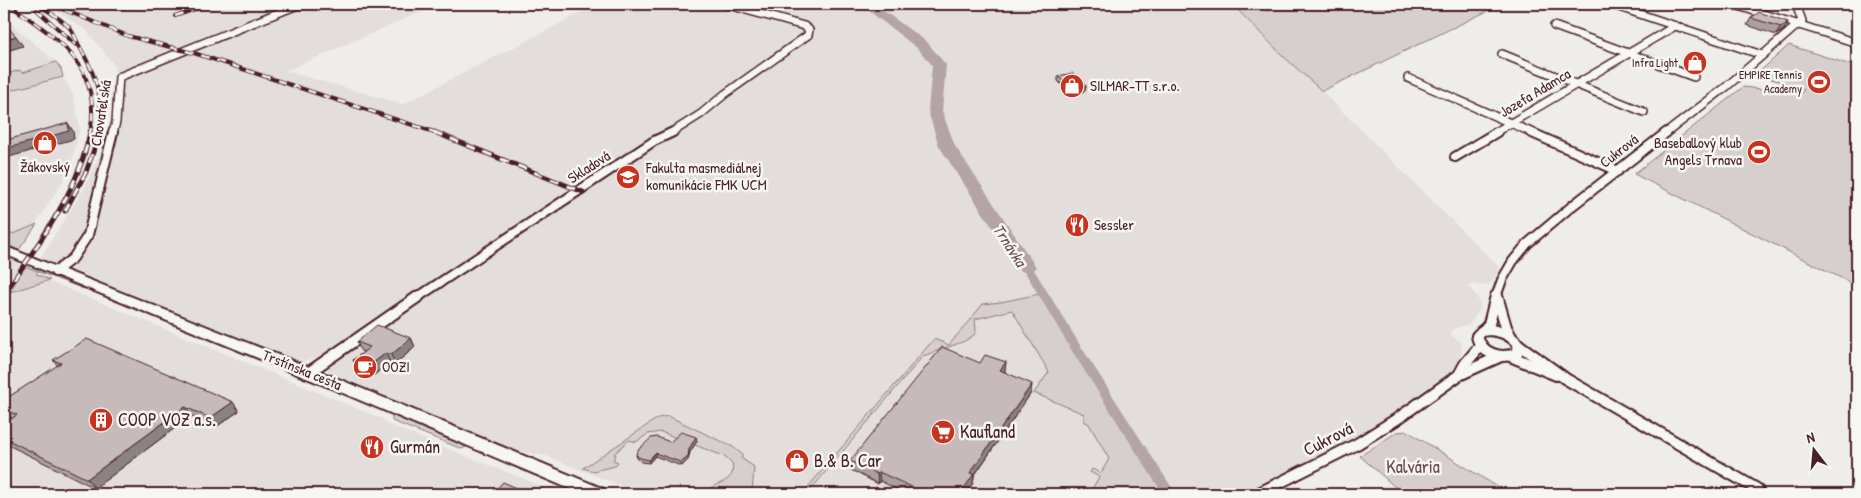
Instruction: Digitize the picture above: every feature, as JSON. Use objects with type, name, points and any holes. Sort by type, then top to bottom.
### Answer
[{"type":"main road","name":"Trstínska cesta","points":[[4,250],[308,373],[598,494]]},
{"type":"street","name":"Chovateľská","points":[[55,272],[73,258],[88,235],[116,122],[119,77],[300,4]]},
{"type":"street","name":"Skladová","points":[[308,373],[479,256],[654,141],[665,137],[715,103],[808,34],[808,30],[804,26],[725,4]]},
{"type":"street","points":[[1610,4],[1762,55]]},
{"type":"street","points":[[1732,4],[1857,42]]},
{"type":"street","points":[[1796,4],[1802,21],[1798,24]]},
{"type":"street","name":"Cukrová","points":[[1460,375],[1465,364],[1481,346],[1478,336],[1489,324],[1497,294],[1509,267],[1527,244],[1726,87],[1798,24]]},
{"type":"street","points":[[1545,31],[1557,25],[1694,77]]},
{"type":"street","name":"Jozefa Adamca","points":[[1455,157],[1675,26]]},
{"type":"street","points":[[1493,58],[1504,53],[1644,112]]},
{"type":"street","points":[[1408,78],[1618,171]]},
{"type":"street","points":[[1497,294],[1506,328],[1519,345],[1566,379],[1757,489]]},
{"type":"street","points":[[1484,330],[1495,330],[1511,337]]},
{"type":"street","points":[[1506,356],[1517,354],[1519,345]]},
{"type":"street","points":[[1481,346],[1486,350],[1566,379]]},
{"type":"street","name":"Cukrová","points":[[1257,494],[1363,441],[1460,375],[1506,356]]},
{"type":"shaded area","points":[[439,4],[286,71],[403,104],[598,4],[1232,4],[1501,269],[1493,282],[1481,286],[1474,284],[1469,287],[1478,298],[1481,308],[1470,324],[1454,329],[1451,335],[1461,342],[1462,353],[1458,365],[1442,381],[1360,436],[1244,494],[1176,494],[1045,292],[1039,293],[1166,494],[641,494],[546,456],[505,449],[329,376],[327,372],[333,361],[322,356],[304,361],[288,359],[74,274],[72,270],[75,262],[52,263],[40,258],[85,187],[111,128],[115,66],[87,31],[47,5]]},
{"type":"shaded area","points":[[4,21],[8,21],[56,62],[61,69],[63,77],[73,94],[80,129],[71,164],[61,184],[19,250],[4,244]]},
{"type":"shaded area","points":[[4,257],[26,266],[34,275],[383,419],[387,424],[561,494],[4,494]]},
{"type":"green space","points":[[1232,4],[1260,4],[1268,11],[1285,4],[1502,4],[1322,91],[1284,57]]},
{"type":"green space","name":"Baseballový klub Angels Trnava","points":[[1789,45],[1857,67],[1857,286],[1634,174],[1743,87],[1801,94],[1804,90],[1757,74]]},
{"type":"green space","points":[[56,62],[61,69],[63,77],[4,92],[4,75],[20,70],[22,73]]},
{"type":"green space","points":[[37,224],[19,250],[4,244],[4,235],[16,233]]},
{"type":"green space","points":[[24,266],[84,289],[39,272],[36,274],[50,280],[10,292]]},
{"type":"green space","points":[[1039,294],[1165,494],[1089,494],[1099,477],[1090,472],[1092,469],[1101,473],[1109,459],[1089,424],[1084,421],[1084,414],[1034,393],[1049,372],[1012,310],[975,319],[976,331],[974,335],[965,341],[923,356],[807,494],[802,494],[934,339],[949,345],[983,304]]},
{"type":"green space","points":[[392,416],[466,447],[462,449],[392,421]]},
{"type":"green space","points":[[668,416],[733,447],[743,455],[741,458],[754,467],[752,494],[703,494],[728,479],[733,470],[732,463],[726,457],[661,432],[648,434],[636,442],[629,440],[614,454],[616,455],[613,460],[618,462],[615,466],[593,471],[583,468],[658,418]]},
{"type":"green space","name":"Kalvária","points":[[1407,431],[1509,494],[1403,494],[1360,456],[1397,432]]},
{"type":"building","points":[[1759,12],[1788,22],[1781,27],[1751,18]]},
{"type":"building","points":[[4,23],[16,36],[4,40]]},
{"type":"building","points":[[1073,73],[1086,86],[1071,89],[1058,76]]},
{"type":"building","points":[[68,123],[69,131],[4,149],[10,139]]},
{"type":"building","points":[[377,325],[411,338],[391,355],[386,353],[369,366],[353,360],[370,347],[357,342]]},
{"type":"building","name":"COOP VOZ a.s.","points":[[87,339],[233,402],[210,418],[185,407],[87,479],[4,438],[4,424],[17,415],[4,409],[4,400],[61,363],[53,360]]},
{"type":"building","name":"Kaufland","points":[[942,347],[980,363],[985,355],[1006,362],[1000,370],[1032,384],[970,473],[974,474],[960,494],[917,494],[915,493],[916,489],[850,461]]},
{"type":"building","points":[[681,432],[696,437],[689,449],[688,457],[683,461],[680,462],[655,453],[649,460],[636,455],[637,451],[651,438],[657,437],[670,442]]},
{"type":"building","points":[[503,482],[517,488],[511,494],[492,494]]},
{"type":"waterway","name":"Trnávka","points":[[866,4],[922,45],[939,65],[935,111],[947,146],[1027,267]]},
{"type":"waterway","name":"Trnávka","points":[[1027,267],[1076,348],[1170,494]]},
{"type":"railway","points":[[8,4],[59,42],[83,71],[90,89],[92,109],[90,133]]},
{"type":"railway","points":[[37,4],[69,27],[92,71],[100,100],[100,133]]},
{"type":"railway","points":[[50,4],[128,36],[197,54],[434,132]]},
{"type":"railway","points":[[65,4],[109,8],[179,4]]},
{"type":"railway","points":[[175,16],[210,4]]},
{"type":"railway","points":[[37,10],[76,45]]},
{"type":"railway","points":[[4,294],[43,237],[66,197],[76,176],[90,132]]},
{"type":"railway","points":[[65,211],[86,172],[100,132]]},
{"type":"railway","points":[[434,132],[583,192]]},
{"type":"place","name":"Infra Light","points":[[1695,63]]},
{"type":"place","name":"EMPIRE Tennis Academy","points":[[1819,82]]},
{"type":"place","name":"SILMAR-TT s.r.o.","points":[[1072,86]]},
{"type":"place","name":"Žákovský","points":[[45,143]]},
{"type":"place","name":"Baseballový klub Angels Trnava","points":[[1759,152]]},
{"type":"place","name":"Fakulta masmediálnej komunikácie FMK UCM","points":[[628,177]]},
{"type":"place","name":"Sessler","points":[[1077,225]]},
{"type":"place","name":"OOZI","points":[[365,367]]},
{"type":"place","name":"COOP VOZ a.s.","points":[[101,420]]},
{"type":"place","name":"Kaufland","points":[[943,432]]},
{"type":"place","name":"Gurmán","points":[[372,447]]},
{"type":"place","name":"B.& B. Car","points":[[797,461]]}]
